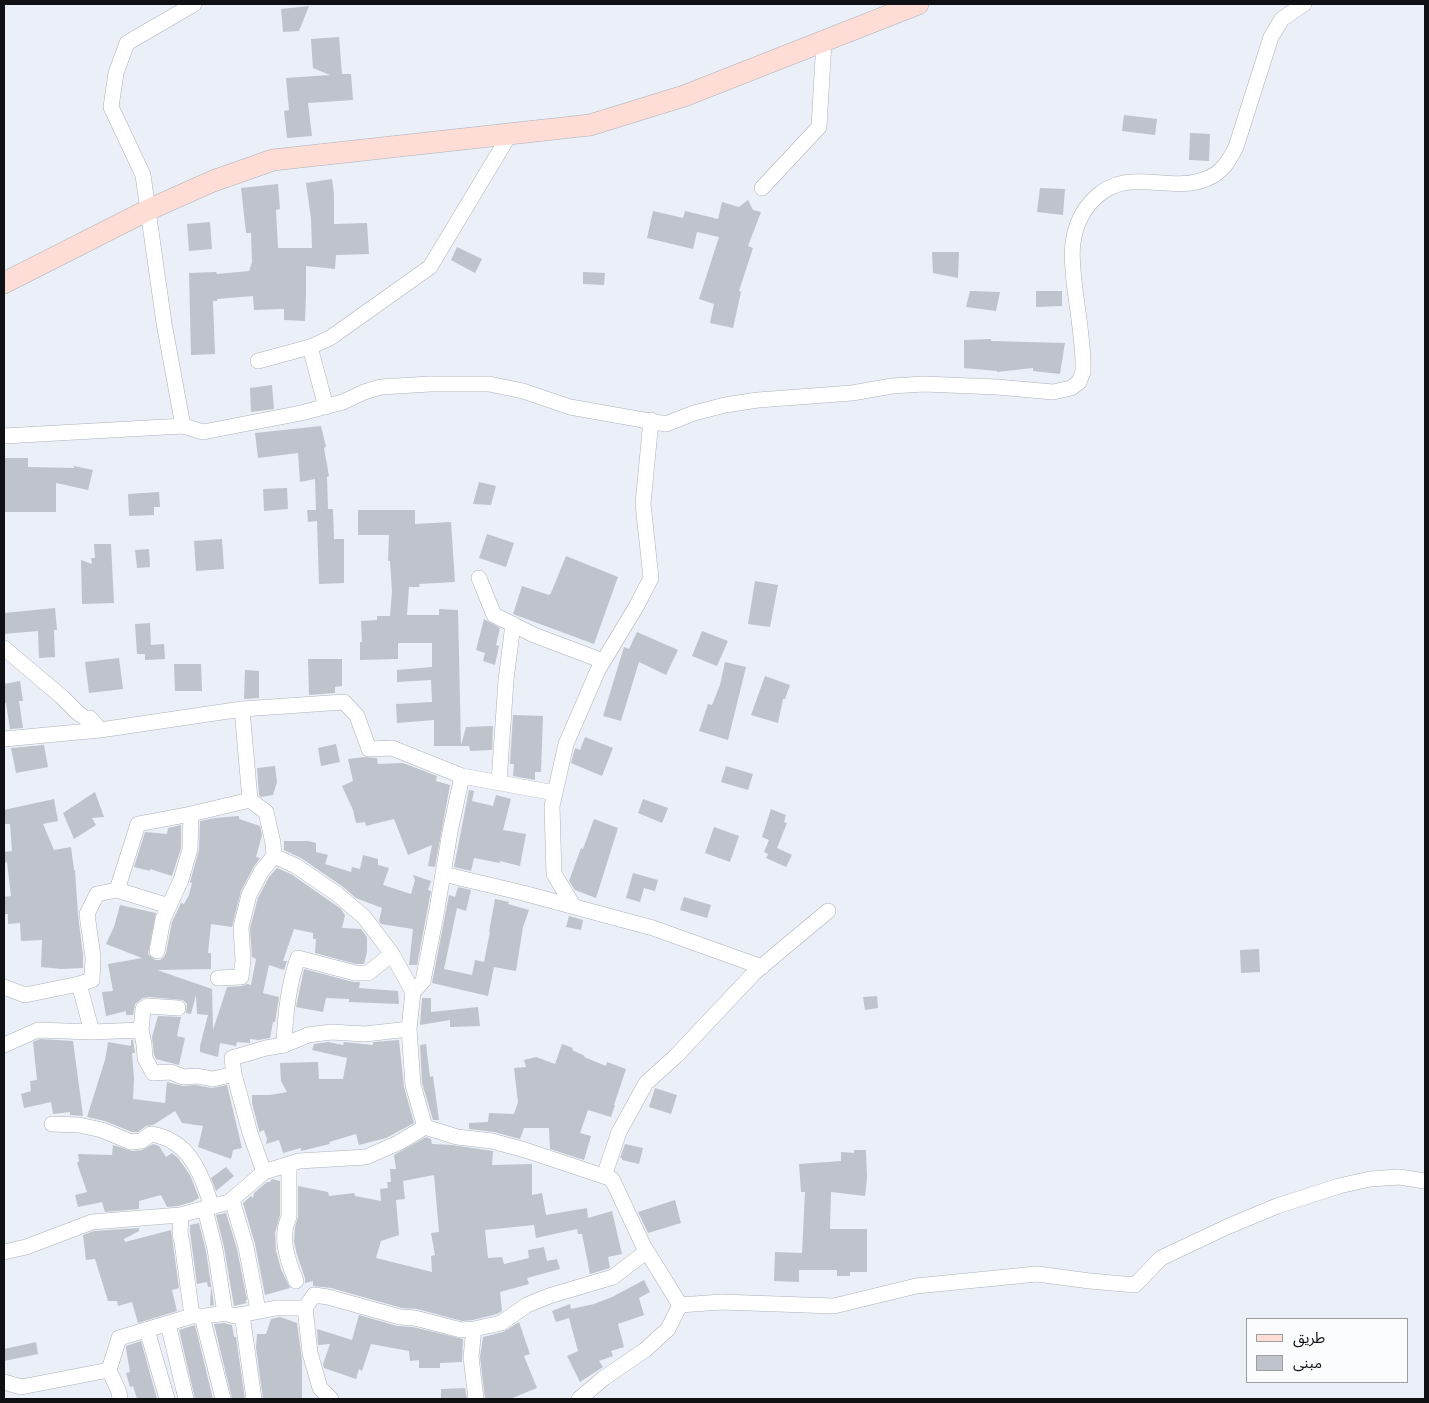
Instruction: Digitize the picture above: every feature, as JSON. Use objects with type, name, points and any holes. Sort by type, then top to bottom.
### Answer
[{"type":"street","points":[[183,426],[164,324],[143,175],[111,107],[116,73],[127,43],[194,4]]},
{"type":"street","points":[[4,284],[148,210],[213,181],[273,160],[590,125],[684,96],[918,4]]},
{"type":"street","points":[[4,436],[183,426],[203,432],[326,407],[381,387],[430,384],[489,384],[523,391],[570,407],[666,424],[725,405],[758,400],[852,394],[892,386],[924,384],[997,387],[1053,392],[1071,388],[1079,382],[1083,372],[1084,361],[1072,267],[1072,244],[1086,207],[1101,192],[1119,184],[1138,181],[1187,183],[1206,180],[1219,172],[1229,161],[1236,147],[1271,37],[1282,19],[1304,4]]},
{"type":"street","points":[[762,188],[819,127],[824,41]]},
{"type":"street","points":[[258,361],[310,347],[330,338],[430,267],[510,134]]},
{"type":"street","points":[[310,347],[326,407]]},
{"type":"street","points":[[574,907],[554,874],[552,806],[566,744],[598,670],[651,578],[643,504],[651,420]]},
{"type":"street","points":[[479,578],[494,615],[534,635],[604,660]]},
{"type":"street","points":[[499,782],[506,680],[513,624]]},
{"type":"street","points":[[4,648],[85,718],[90,718],[100,730]]},
{"type":"street","points":[[4,739],[100,730],[242,709],[344,702],[357,716],[368,749],[392,748],[462,776],[555,793]]},
{"type":"street","points":[[218,978],[241,977],[244,961],[240,927],[249,895],[261,872],[274,856],[266,812],[250,800],[242,709]]},
{"type":"street","points":[[413,992],[423,981],[462,776]]},
{"type":"street","points":[[117,890],[138,824],[250,800]]},
{"type":"street","points":[[157,950],[163,919],[181,880],[190,849],[191,814]]},
{"type":"street","points":[[274,856],[296,866],[337,894],[364,917],[392,954],[413,992],[409,1029],[413,1085],[425,1127]]},
{"type":"street","points":[[443,874],[652,928],[762,966]]},
{"type":"street","points":[[4,987],[25,995],[92,980],[93,956],[87,914],[97,894],[117,890],[169,906]]},
{"type":"street","points":[[604,1176],[619,1132],[646,1083],[676,1056],[762,966],[828,911]]},
{"type":"street","points":[[284,1045],[286,1007],[292,974],[298,958],[355,973],[368,973],[392,954]]},
{"type":"street","points":[[78,984],[92,1032]]},
{"type":"street","points":[[178,1008],[148,1006],[143,1009],[141,1030],[144,1058],[153,1072],[171,1072],[183,1077],[197,1076],[213,1079],[234,1074]]},
{"type":"street","points":[[264,1172],[250,1133],[234,1074],[232,1058],[284,1045],[308,1035],[331,1032],[365,1034],[409,1029]]},
{"type":"street","points":[[4,1045],[38,1030],[92,1032],[141,1030]]},
{"type":"street","points":[[52,1124],[79,1125],[102,1130],[131,1142],[141,1141],[151,1134],[172,1140],[184,1148],[203,1179],[225,1313]]},
{"type":"street","points":[[4,1252],[26,1247],[92,1222],[180,1215],[229,1202],[264,1172],[300,1161],[366,1157],[398,1143],[425,1127],[457,1137],[492,1141],[612,1179],[646,1251],[680,1305]]},
{"type":"street","points":[[288,1164],[289,1217],[286,1223],[284,1238],[289,1263],[296,1281]]},
{"type":"street","points":[[680,1305],[721,1302],[834,1306],[916,1286],[1037,1274],[1090,1282],[1135,1285],[1161,1258],[1229,1226],[1278,1206],[1339,1186],[1370,1179],[1399,1178],[1425,1181]]},
{"type":"street","points":[[232,1200],[246,1247],[258,1310]]},
{"type":"street","points":[[180,1215],[182,1223],[179,1235],[197,1316],[223,1399]]},
{"type":"street","points":[[331,1399],[320,1388],[310,1353],[305,1308],[314,1295],[328,1297],[400,1318],[415,1318],[461,1330],[474,1330],[500,1322],[527,1305],[549,1296],[613,1277],[646,1251]]},
{"type":"street","points":[[579,1399],[604,1378],[645,1350],[668,1329],[680,1305]]},
{"type":"street","points":[[120,1399],[119,1392],[109,1370],[119,1338],[197,1316],[225,1313],[235,1316],[258,1310],[305,1308]]},
{"type":"street","points":[[242,1314],[254,1399]]},
{"type":"street","points":[[147,1330],[168,1399],[186,1397],[168,1324]]},
{"type":"street","points":[[474,1330],[471,1357],[476,1399]]},
{"type":"street","points":[[4,1382],[21,1387],[109,1370]]},
{"type":"building","points":[[309,6],[299,31],[283,32],[281,9]]},
{"type":"building","points":[[339,37],[342,74],[351,74],[353,100],[308,103],[312,136],[287,138],[284,111],[289,110],[286,78],[330,75],[313,68],[311,39]]},
{"type":"building","points":[[1124,115],[1157,119],[1155,135],[1122,131]]},
{"type":"building","points":[[1190,133],[1210,134],[1209,161],[1189,160]]},
{"type":"building","points":[[332,179],[334,224],[367,223],[369,254],[336,255],[335,269],[306,266],[305,321],[284,320],[284,309],[254,310],[253,296],[213,301],[215,354],[191,355],[189,273],[216,272],[217,274],[249,271],[252,262],[251,233],[246,233],[241,188],[278,184],[280,209],[276,210],[278,248],[312,248],[311,218],[306,183]]},
{"type":"building","points":[[1040,188],[1065,189],[1063,215],[1037,212]]},
{"type":"building","points":[[748,200],[753,210],[761,212],[748,246],[753,248],[739,291],[741,292],[733,328],[710,323],[714,304],[699,299],[719,237],[697,232],[693,249],[647,238],[653,211],[683,218],[685,211],[718,219],[722,202],[739,207]]},
{"type":"building","points":[[210,222],[212,249],[189,251],[187,224]]},
{"type":"building","points":[[457,247],[482,259],[475,273],[451,260]]},
{"type":"building","points":[[932,252],[959,252],[958,278],[933,273]]},
{"type":"building","points":[[583,272],[605,273],[604,285],[583,284]]},
{"type":"building","points":[[970,291],[1000,292],[996,311],[966,307]]},
{"type":"building","points":[[1036,291],[1062,291],[1062,306],[1036,307]]},
{"type":"building","points":[[991,339],[991,341],[1065,343],[1060,374],[1033,371],[1033,368],[997,372],[964,368],[964,340]]},
{"type":"building","points":[[272,385],[274,409],[251,412],[250,388]]},
{"type":"building","points":[[321,426],[326,447],[324,448],[329,476],[327,477],[328,509],[333,509],[334,539],[344,539],[344,583],[319,584],[317,521],[308,522],[307,510],[316,510],[315,479],[300,482],[298,453],[258,458],[255,433]]},
{"type":"building","points":[[4,458],[28,458],[28,467],[74,468],[74,466],[93,470],[88,490],[56,483],[56,512],[5,512]]},
{"type":"building","points":[[479,482],[496,486],[491,505],[473,504]]},
{"type":"building","points":[[287,488],[288,509],[264,511],[263,489]]},
{"type":"building","points":[[159,492],[160,507],[154,507],[154,515],[129,516],[128,494]]},
{"type":"building","points":[[358,510],[415,510],[415,524],[451,522],[455,582],[419,584],[420,587],[409,587],[407,615],[439,615],[439,609],[458,610],[461,745],[466,727],[493,726],[492,750],[470,751],[469,746],[434,746],[434,720],[397,723],[396,704],[432,702],[431,680],[397,682],[397,670],[432,667],[432,643],[398,643],[398,659],[360,660],[360,642],[362,642],[361,621],[377,620],[377,616],[390,616],[392,592],[390,561],[388,561],[389,535],[358,535]]},
{"type":"building","points":[[487,534],[514,543],[506,567],[479,558]]},
{"type":"building","points":[[222,539],[224,569],[196,571],[194,541]]},
{"type":"building","points":[[94,544],[111,544],[114,603],[82,604],[81,560],[92,564],[91,558],[95,558]]},
{"type":"building","points":[[149,549],[150,567],[137,568],[135,550]]},
{"type":"building","points":[[566,556],[618,577],[594,644],[513,614],[522,586],[549,595],[551,593]]},
{"type":"building","points":[[755,581],[778,585],[770,627],[748,624]]},
{"type":"building","points":[[55,608],[57,630],[54,630],[55,657],[39,658],[38,631],[4,634],[4,613]]},
{"type":"building","points":[[484,619],[500,628],[496,645],[499,646],[495,665],[483,661],[485,653],[476,650]]},
{"type":"building","points":[[150,623],[151,645],[164,644],[165,659],[145,660],[145,654],[137,654],[135,624]]},
{"type":"building","points":[[702,631],[728,641],[717,666],[692,656]]},
{"type":"building","points":[[637,632],[678,650],[666,675],[639,662],[621,721],[603,716],[624,647],[629,649]]},
{"type":"building","points":[[119,658],[123,689],[89,693],[85,662]]},
{"type":"building","points":[[308,659],[342,659],[342,686],[335,687],[335,693],[309,695]]},
{"type":"building","points":[[725,662],[746,667],[728,740],[699,731],[708,704],[712,705],[720,685]]},
{"type":"building","points":[[174,664],[201,664],[202,691],[175,691]]},
{"type":"building","points":[[245,670],[259,671],[259,698],[244,699]]},
{"type":"building","points":[[765,676],[790,685],[785,699],[783,699],[778,723],[751,715]]},
{"type":"building","points":[[20,681],[23,701],[19,701],[23,728],[10,729],[6,703],[4,704],[4,684]]},
{"type":"building","points":[[513,715],[543,716],[541,772],[535,772],[535,780],[513,776],[514,764],[510,764]]},
{"type":"building","points":[[585,737],[613,748],[602,776],[571,763],[575,748],[580,750]]},
{"type":"building","points":[[336,744],[340,762],[321,766],[318,748]]},
{"type":"building","points":[[44,745],[48,767],[16,773],[11,748]]},
{"type":"building","points":[[377,758],[378,764],[403,763],[437,776],[436,781],[450,785],[435,867],[428,866],[432,845],[408,855],[394,819],[366,826],[365,822],[356,823],[353,810],[342,786],[353,781],[348,759]]},
{"type":"building","points":[[275,766],[277,782],[273,795],[261,797],[259,795],[257,768]]},
{"type":"building","points":[[726,766],[753,774],[748,790],[721,782]]},
{"type":"building","points":[[469,790],[474,791],[472,801],[493,806],[496,795],[511,799],[503,830],[526,834],[520,866],[474,858],[471,871],[454,867]]},
{"type":"building","points":[[95,792],[104,817],[92,818],[96,825],[74,839],[63,813]]},
{"type":"building","points":[[54,799],[58,821],[43,824],[54,850],[71,847],[75,870],[83,968],[61,969],[41,967],[42,940],[21,941],[20,923],[8,924],[8,914],[4,914],[4,897],[11,896],[7,862],[4,863],[4,852],[12,851],[10,824],[4,824],[4,810]]},
{"type":"building","points":[[643,799],[668,808],[662,823],[638,813]]},
{"type":"building","points":[[771,809],[786,815],[784,822],[787,823],[777,848],[792,855],[786,867],[766,858],[768,854],[764,852],[769,840],[762,837]]},
{"type":"building","points":[[239,816],[239,819],[260,826],[262,835],[256,857],[260,858],[241,891],[232,927],[211,924],[208,953],[211,953],[211,969],[157,970],[212,989],[213,1030],[227,987],[251,985],[256,959],[252,957],[250,928],[258,898],[269,877],[277,868],[291,874],[341,909],[345,915],[342,928],[361,929],[367,937],[367,952],[364,964],[356,964],[315,953],[316,939],[313,939],[313,933],[294,929],[283,961],[287,961],[284,970],[269,965],[263,993],[279,997],[270,1038],[250,1039],[250,1043],[237,1042],[236,1046],[220,1043],[218,1057],[200,1052],[208,1015],[197,1014],[196,995],[191,1014],[186,1013],[187,1004],[183,1000],[149,997],[143,998],[135,1004],[133,1015],[126,1015],[126,1011],[106,1016],[102,992],[113,991],[108,964],[142,958],[106,944],[114,927],[120,905],[156,913],[148,954],[155,960],[160,960],[164,957],[172,922],[181,903],[184,904],[189,895],[192,883],[190,882],[199,850],[200,821]]},
{"type":"building","points":[[594,819],[618,828],[596,898],[575,890],[569,881]]},
{"type":"building","points":[[181,825],[181,848],[172,876],[150,869],[150,871],[134,867],[145,832],[167,834],[168,828]]},
{"type":"building","points":[[714,827],[739,836],[730,862],[705,853]]},
{"type":"building","points":[[284,841],[316,843],[316,852],[328,855],[325,864],[351,872],[352,867],[360,869],[363,855],[378,859],[378,865],[389,868],[383,885],[411,894],[415,880],[413,875],[431,881],[428,890],[431,891],[417,965],[409,965],[413,929],[381,924],[379,921],[382,908],[356,898],[301,858],[284,850]]},
{"type":"building","points":[[633,873],[658,880],[655,891],[644,888],[640,902],[626,898]]},
{"type":"building","points":[[458,887],[471,890],[466,911],[457,908],[444,969],[472,975],[475,960],[484,962],[495,899],[529,910],[523,927],[516,971],[494,967],[488,996],[432,983],[449,895],[455,897]]},
{"type":"building","points":[[684,897],[711,905],[707,918],[680,910]]},
{"type":"building","points":[[569,916],[583,920],[581,930],[566,927]]},
{"type":"building","points":[[1259,949],[1260,972],[1241,973],[1240,950]]},
{"type":"building","points":[[304,969],[353,982],[360,982],[359,988],[398,991],[399,1004],[349,1002],[349,999],[326,998],[323,1012],[296,1007]]},
{"type":"building","points":[[877,996],[878,1008],[865,1010],[863,997]]},
{"type":"building","points":[[422,998],[431,998],[431,1012],[478,1007],[480,1026],[450,1027],[450,1020],[420,1025]]},
{"type":"building","points":[[158,1016],[181,1017],[177,1036],[185,1038],[179,1065],[156,1059],[154,1055],[152,1037]]},
{"type":"building","points":[[40,1039],[73,1041],[83,1116],[70,1115],[70,1112],[53,1114],[51,1102],[24,1108],[21,1094],[31,1091],[30,1081],[37,1080],[33,1042]]},
{"type":"building","points":[[131,1040],[133,1040],[135,1053],[132,1053],[133,1099],[165,1103],[167,1082],[183,1086],[196,1085],[212,1088],[227,1085],[242,1148],[233,1150],[231,1159],[198,1147],[203,1126],[182,1123],[175,1111],[138,1132],[132,1132],[105,1121],[87,1117],[105,1060],[108,1042],[131,1046]]},
{"type":"building","points":[[399,1040],[404,1087],[414,1123],[386,1138],[359,1145],[356,1134],[329,1142],[330,1144],[301,1151],[301,1148],[283,1153],[279,1140],[266,1144],[267,1139],[264,1130],[259,1132],[252,1095],[270,1095],[287,1092],[281,1081],[280,1063],[318,1062],[319,1079],[343,1079],[347,1058],[312,1050],[314,1044],[328,1042],[343,1045],[344,1042],[373,1045],[373,1042]]},
{"type":"building","points":[[426,1044],[430,1077],[433,1076],[439,1120],[433,1120],[422,1083],[420,1045]]},
{"type":"building","points":[[562,1044],[573,1048],[572,1050],[584,1057],[606,1066],[607,1062],[626,1069],[611,1117],[588,1110],[580,1133],[591,1136],[584,1160],[550,1149],[549,1128],[524,1128],[520,1139],[494,1132],[469,1129],[469,1123],[488,1122],[489,1113],[514,1114],[518,1102],[514,1068],[526,1067],[524,1060],[536,1057],[555,1064]]},
{"type":"building","points":[[655,1088],[677,1095],[671,1114],[649,1107]]},
{"type":"building","points":[[426,1137],[431,1139],[432,1144],[493,1151],[492,1165],[532,1164],[532,1195],[542,1193],[546,1215],[587,1208],[588,1218],[612,1211],[622,1254],[608,1257],[610,1268],[590,1274],[582,1234],[578,1234],[577,1229],[536,1238],[534,1225],[485,1230],[488,1258],[502,1257],[504,1264],[529,1258],[528,1250],[544,1247],[547,1261],[557,1259],[560,1269],[527,1278],[529,1284],[500,1292],[502,1311],[473,1320],[462,1321],[417,1309],[402,1308],[331,1288],[313,1286],[313,1281],[305,1283],[294,1241],[298,1217],[298,1186],[328,1192],[329,1196],[354,1193],[355,1196],[381,1201],[380,1189],[388,1188],[387,1182],[391,1182],[390,1169],[396,1169],[394,1155]],"holes":[[[434,1175],[439,1232],[431,1233],[435,1255],[431,1256],[432,1272],[376,1258],[381,1241],[399,1235],[396,1200],[405,1199],[403,1181]]]},
{"type":"building","points":[[153,1144],[159,1146],[166,1157],[172,1153],[178,1158],[190,1175],[199,1198],[178,1206],[167,1207],[161,1195],[139,1201],[139,1209],[105,1212],[102,1202],[78,1207],[75,1195],[87,1192],[77,1163],[79,1161],[78,1154],[112,1155],[113,1145],[132,1151],[142,1150]]},
{"type":"building","points":[[625,1144],[643,1148],[639,1164],[620,1158]]},
{"type":"building","points":[[854,1150],[866,1150],[867,1178],[865,1196],[831,1192],[830,1229],[867,1229],[867,1272],[850,1272],[850,1276],[837,1276],[837,1270],[799,1270],[799,1282],[774,1281],[775,1252],[802,1253],[805,1192],[801,1192],[799,1164],[841,1161],[841,1152],[854,1153]]},
{"type":"building","points":[[226,1167],[234,1176],[216,1191],[211,1178]]},
{"type":"building","points":[[272,1179],[280,1181],[280,1215],[275,1233],[276,1251],[281,1269],[290,1288],[265,1295],[255,1244],[243,1203],[251,1196],[253,1198],[254,1193]]},
{"type":"building","points":[[675,1200],[681,1223],[648,1233],[638,1212]]},
{"type":"building","points":[[226,1213],[237,1249],[247,1300],[245,1301],[247,1303],[234,1306],[224,1247],[216,1215]]},
{"type":"building","points":[[199,1223],[206,1251],[214,1305],[210,1306],[211,1287],[208,1287],[207,1282],[197,1284],[190,1232],[190,1225]]},
{"type":"building","points":[[139,1228],[139,1231],[124,1239],[125,1242],[171,1230],[179,1288],[172,1290],[177,1311],[138,1323],[132,1302],[118,1306],[117,1301],[108,1301],[95,1259],[86,1260],[83,1235],[94,1231]]},
{"type":"building","points":[[644,1280],[650,1292],[639,1298],[644,1315],[618,1324],[624,1347],[611,1351],[613,1356],[599,1361],[603,1367],[580,1382],[567,1356],[578,1351],[569,1318],[556,1322],[552,1311],[570,1304],[571,1309],[594,1304]]},
{"type":"building","points":[[359,1315],[397,1326],[413,1327],[463,1339],[462,1362],[440,1363],[440,1368],[419,1368],[419,1360],[410,1361],[409,1351],[371,1344],[362,1371],[359,1369],[356,1379],[324,1368],[323,1364],[330,1344],[318,1345],[317,1329],[352,1340]]},
{"type":"building","points":[[280,1317],[297,1323],[302,1360],[302,1399],[263,1399],[256,1348],[257,1334],[266,1334],[271,1319]]},
{"type":"building","points":[[519,1322],[530,1354],[524,1356],[537,1388],[510,1399],[485,1399],[480,1357],[483,1337],[503,1332]]},
{"type":"building","points":[[224,1323],[232,1325],[234,1337],[236,1337],[245,1399],[232,1399],[214,1324]]},
{"type":"building","points":[[195,1325],[213,1399],[195,1399],[179,1330]]},
{"type":"building","points":[[141,1341],[157,1399],[137,1399],[133,1386],[130,1387],[126,1373],[130,1372],[126,1346]]},
{"type":"building","points":[[36,1342],[38,1354],[4,1361],[4,1349]]},
{"type":"building","points":[[465,1388],[467,1399],[441,1399],[441,1389]]}]
